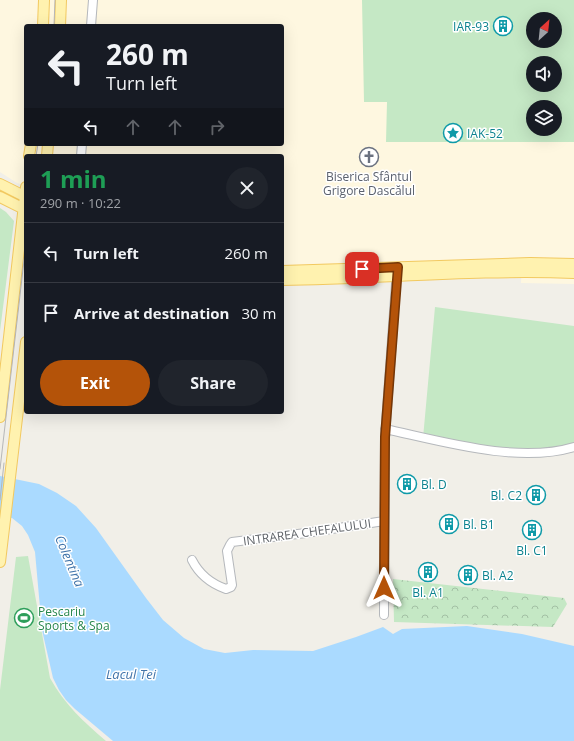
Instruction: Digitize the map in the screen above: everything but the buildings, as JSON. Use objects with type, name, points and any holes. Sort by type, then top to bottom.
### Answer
[{"type":"main road","points":[[43,24],[44,0]]},
{"type":"main road","points":[[60,24],[61,0]]},
{"type":"main road","points":[[0,184],[24,192]]},
{"type":"main road","points":[[0,197],[24,209],[0,417]]},
{"type":"main road","points":[[284,280],[530,263],[574,264]]},
{"type":"main road","points":[[284,271],[574,273]]},
{"type":"main road","points":[[0,562],[24,357]]},
{"type":"street","points":[[91,24],[93,0]]},
{"type":"street","name":"INTRAREA CHEFALULUI","points":[[384,615],[385,429],[397,272]]},
{"type":"street","points":[[385,429],[486,450],[528,453],[566,450],[574,447]]},
{"type":"street","name":"INTRAREA CHEFALULUI","points":[[192,560],[196,568],[204,576],[215,584],[226,589],[231,587],[232,584],[227,551],[232,542],[384,521]]},
{"type":"shaded area","points":[[0,0],[574,0],[574,284],[521,283],[522,260],[284,268],[284,154],[24,154],[24,185],[17,183],[0,172]]},
{"type":"green space","points":[[362,0],[574,0],[574,142],[386,142],[387,102],[364,102]]},
{"type":"green space","points":[[0,208],[14,221],[0,331]]},
{"type":"green space","points":[[435,307],[574,326],[574,452],[534,456],[423,438]]},
{"type":"green space","name":"Pescariu Sports & Spa","points":[[28,556],[50,678],[75,712],[106,741],[0,741],[0,690],[16,557]]},
{"type":"green space","points":[[393,579],[564,598],[567,604],[553,627],[394,622]]},
{"type":"water","name":"Lacul Tei","points":[[0,476],[39,484],[57,493],[76,506],[96,528],[163,620],[184,638],[204,649],[225,653],[253,650],[313,651],[383,627],[393,634],[402,629],[467,626],[522,634],[574,646],[574,741],[113,741],[66,700],[53,678],[42,630],[35,552],[28,535],[22,526],[12,518],[0,516]]},
{"type":"tram line","points":[[54,24],[55,0]]},
{"type":"tram line","points":[[36,154],[38,146]]},
{"type":"tram line","points":[[0,469],[24,260]]},
{"type":"tram line","points":[[0,500],[4,463]]},
{"type":"place","name":"IAR-93","points":[[503,26]]},
{"type":"place","name":"IAK-52","points":[[453,133]]},
{"type":"place","name":"Biserica Sfântul Grigore Dascălul","points":[[369,157]]},
{"type":"place","name":"Bl. D","points":[[407,484]]},
{"type":"place","name":"Bl. C2","points":[[536,495]]},
{"type":"place","name":"Bl. B1","points":[[449,524]]},
{"type":"place","name":"Bl. C1","points":[[532,530]]},
{"type":"place","name":"Bl. A1","points":[[428,572]]},
{"type":"place","name":"Bl. A2","points":[[468,575]]},
{"type":"place","name":"Pescariu Sports & Spa","points":[[24,618]]},
{"type":"route","points":[[362,269],[398,267],[385,437],[384,588]]},
{"type":"water label","name":"Colentina","points":[[70,561]]}]
